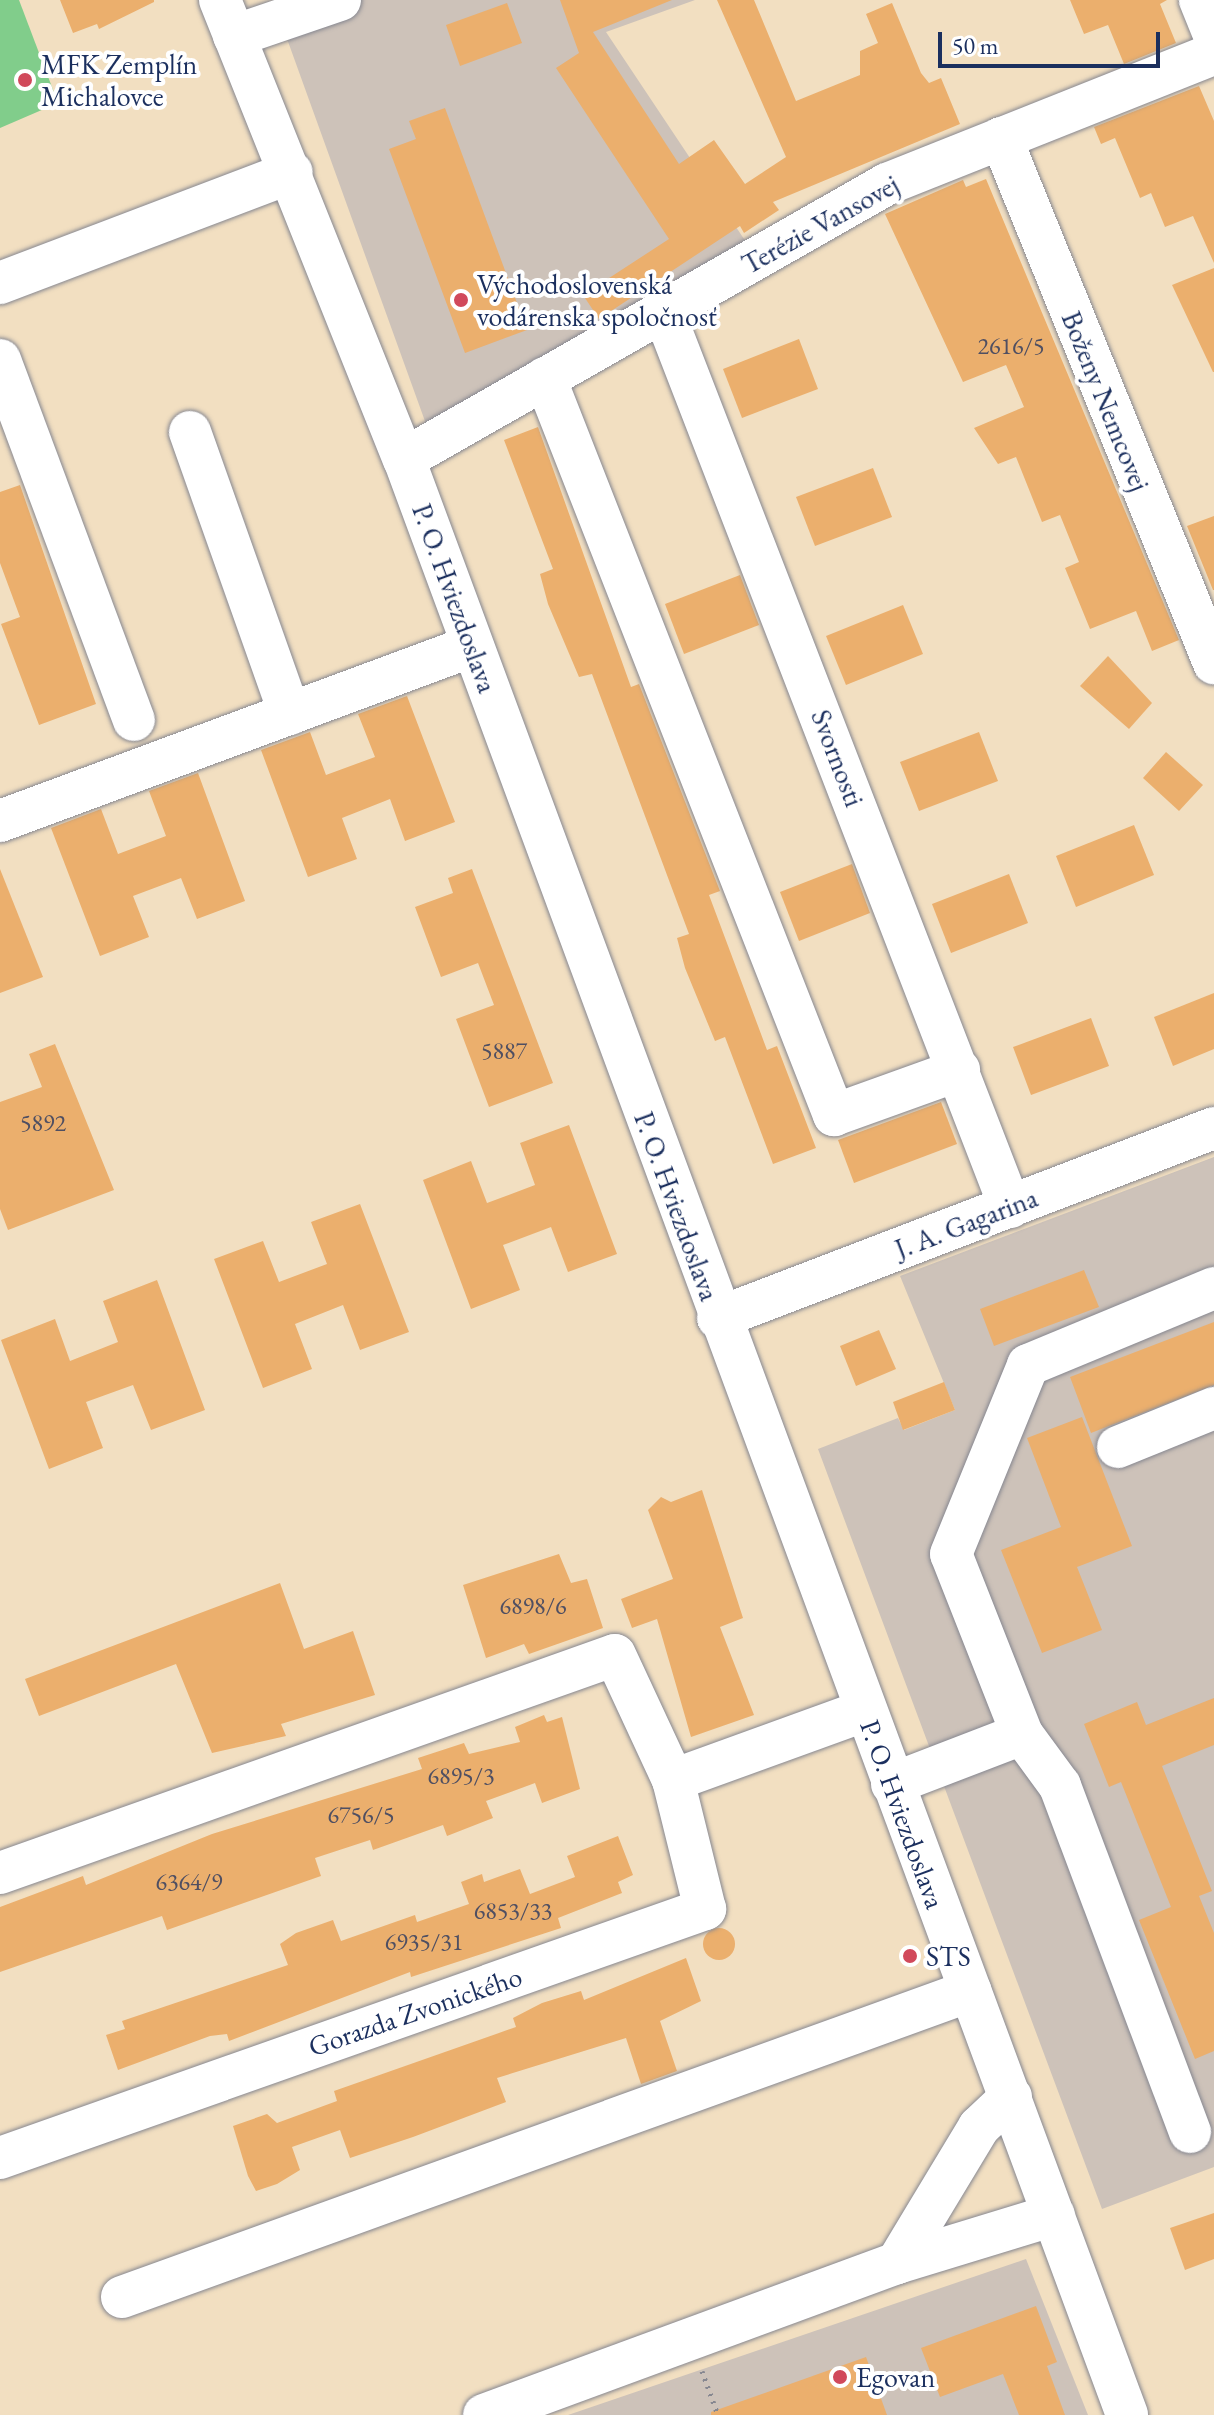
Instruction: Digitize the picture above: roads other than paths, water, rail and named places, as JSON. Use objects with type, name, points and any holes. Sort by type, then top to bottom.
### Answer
[{"type":"street","points":[[227,18],[340,0]]},
{"type":"street","points":[[1200,0],[1214,34]]},
{"type":"street","name":"P. O. Hviezdoslava","points":[[227,18],[292,172],[404,459],[718,1318],[1011,2097],[1127,2415]]},
{"type":"street","name":"Terézie Vansovej","points":[[404,459],[887,184],[1214,54]]},
{"type":"street","name":"Boženy Nemcovej","points":[[1001,138],[1213,663]]},
{"type":"street","points":[[0,283],[292,172]]},
{"type":"street","name":"Svornosti","points":[[663,310],[1010,1207]]},
{"type":"street","points":[[0,360],[134,720]]},
{"type":"street","points":[[545,378],[834,1115],[959,1070]]},
{"type":"street","points":[[190,432],[290,714]]},
{"type":"street","points":[[0,821],[472,646]]},
{"type":"street","name":"J. A. Gagarina","points":[[718,1318],[1214,1128]]},
{"type":"street","points":[[1190,2132],[1060,1786],[1022,1734],[951,1554],[1028,1365],[1214,1288]]},
{"type":"street","points":[[1118,1447],[1214,1408]]},
{"type":"street","name":"Gorazda Zvonického","points":[[0,1873],[615,1655],[673,1780],[705,1909],[0,2158]]},
{"type":"street","points":[[673,1780],[864,1711]]},
{"type":"street","points":[[892,1784],[1022,1734]]},
{"type":"street","points":[[122,2297],[970,1991]]},
{"type":"street","points":[[897,2263],[979,2127],[1011,2097]]},
{"type":"street","points":[[484,2415],[897,2263],[1054,2215]]},
{"type":"place","name":"MFK Zemplín Michalovce","points":[[25,80]]},
{"type":"place","name":"Východoslovenská vodárenska spoločnosť","points":[[461,300]]},
{"type":"place","name":"STS","points":[[910,1956]]},
{"type":"place","name":"Egovan","points":[[840,2377]]}]
